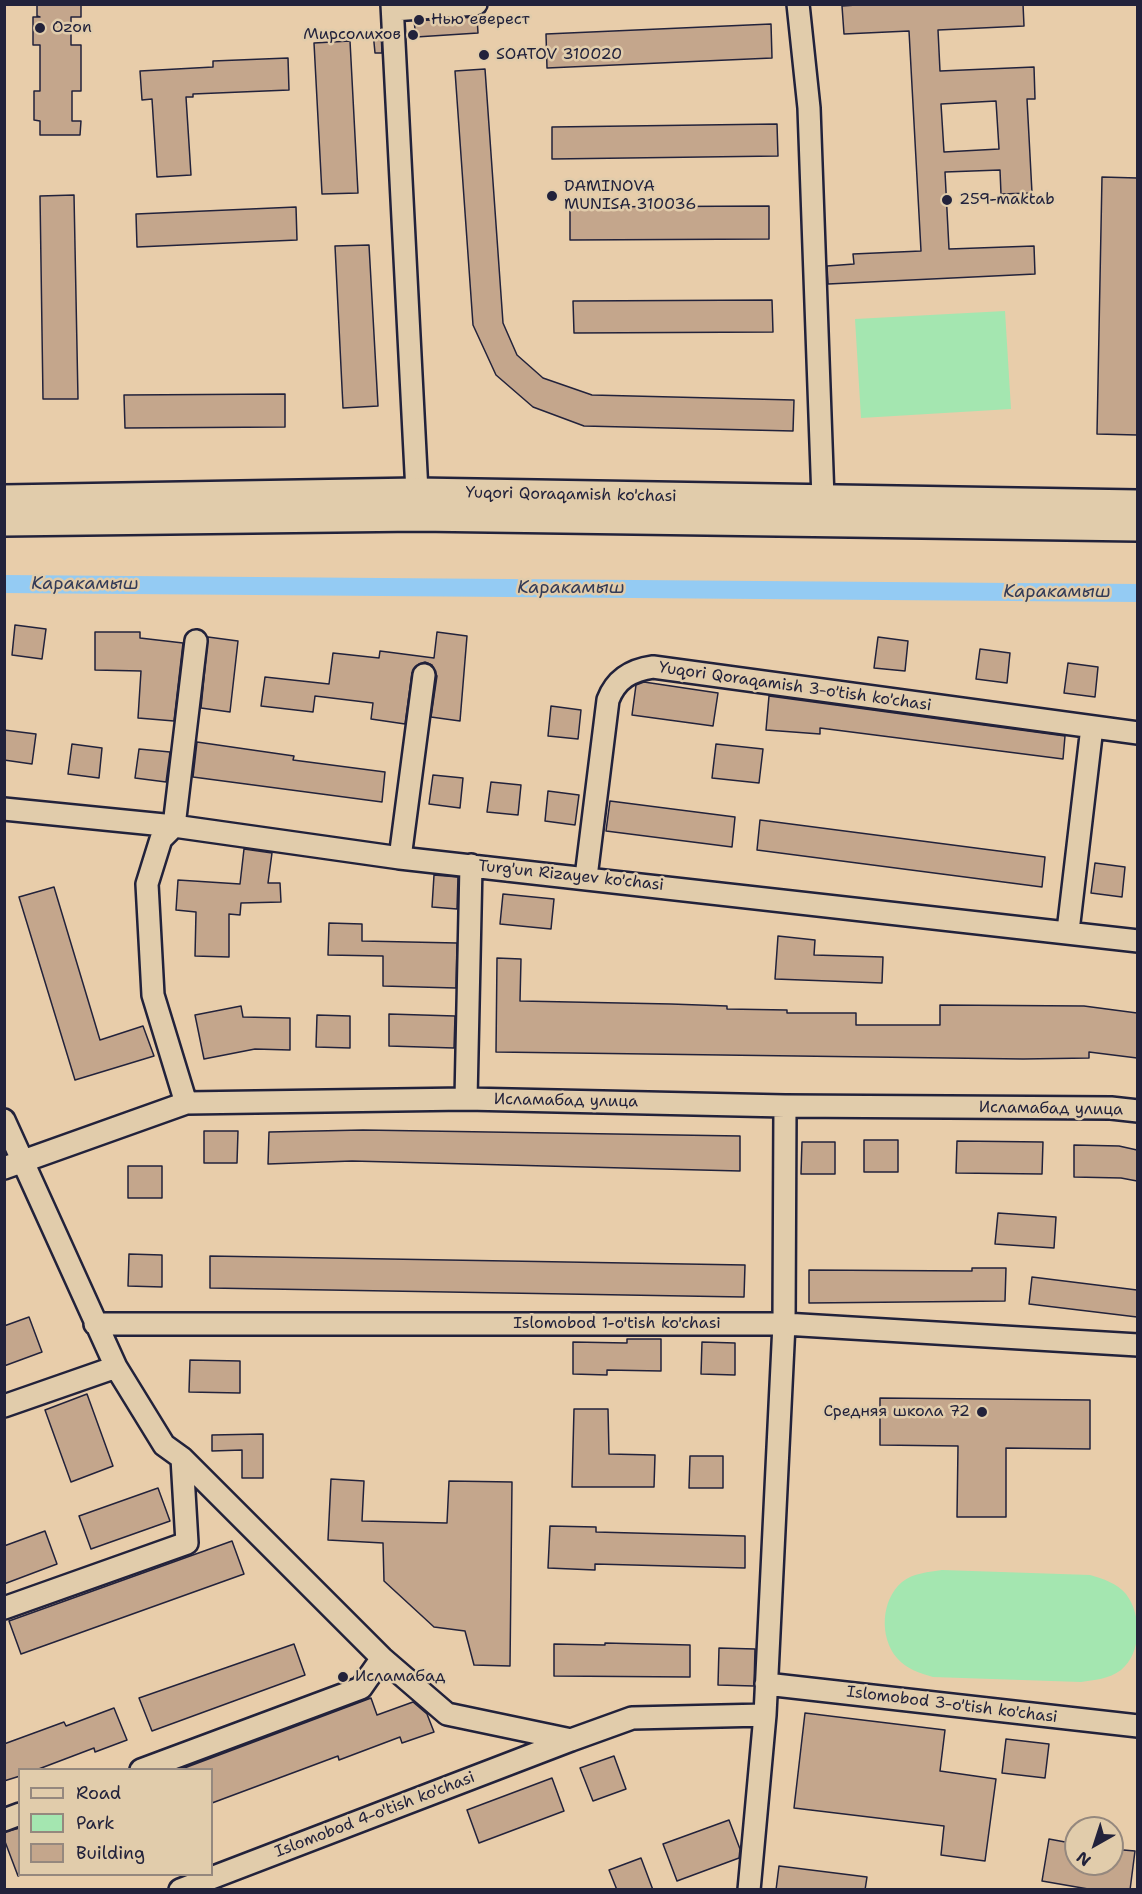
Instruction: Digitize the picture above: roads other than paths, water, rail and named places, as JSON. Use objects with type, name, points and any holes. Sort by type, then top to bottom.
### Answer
[{"type":"main road","name":"Yuqori Qoraqamish ko'chasi","points":[[4,499],[417,492],[1137,504]]},
{"type":"main road","name":"Yuqori Qoraqamish ko'chasi","points":[[4,522],[418,517],[1137,527]]},
{"type":"street","points":[[417,492],[393,7],[476,4]]},
{"type":"street","points":[[798,4],[809,108],[823,499]]},
{"type":"street","points":[[186,1103],[153,995],[147,884],[161,839],[174,826],[196,641]]},
{"type":"street","name":"Yuqori Qoraqamish 3-o'tish ko'chasi","points":[[585,877],[608,700],[623,677],[645,668],[653,666],[1137,733]]},
{"type":"street","points":[[400,858],[424,675]]},
{"type":"street","points":[[1068,931],[1092,728]]},
{"type":"street","name":"Turg'un Rizayev ko'chasi","points":[[4,809],[174,826],[400,858],[1068,931],[1137,941]]},
{"type":"street","points":[[466,1099],[471,866]]},
{"type":"street","name":"Исламабад улица","points":[[14,1164],[186,1103],[466,1099],[785,1106],[1100,1108],[1137,1111]]},
{"type":"street","points":[[748,1890],[765,1715],[784,1324],[785,1106]]},
{"type":"street","points":[[4,1120],[14,1164],[116,1368],[164,1445],[182,1458],[382,1658],[447,1714],[571,1740]]},
{"type":"street","name":"Islomobod 1-o'tish ko'chasi","points":[[95,1324],[784,1324],[1137,1345]]},
{"type":"street","points":[[4,1406],[116,1368]]},
{"type":"street","points":[[4,1608],[187,1543],[182,1458]]},
{"type":"street","points":[[146,1768],[361,1688],[382,1658]]},
{"type":"street","name":"Islomobod 3-o'tish ko'chasi","points":[[766,1684],[1137,1726]]},
{"type":"street","name":"Islomobod 4-o'tish ko'chasi","points":[[180,1890],[632,1718],[765,1715]]},
{"type":"waterway","name":"Каракамыш","points":[[4,584],[1138,593]]},
{"type":"place","name":"Нью еверест","points":[[419,20]]},
{"type":"place","name":"Ozon","points":[[40,28]]},
{"type":"place","name":"Мирсолихов","points":[[413,35]]},
{"type":"place","name":"SOATOV 310020","points":[[484,55]]},
{"type":"place","name":"DAMINOVA MUNISA 310036","points":[[552,196]]},
{"type":"place","name":"259-maktab","points":[[947,200]]},
{"type":"place","name":"Средняя школа 72","points":[[982,1412]]},
{"type":"place","name":"Исламабад","points":[[343,1677]]}]
